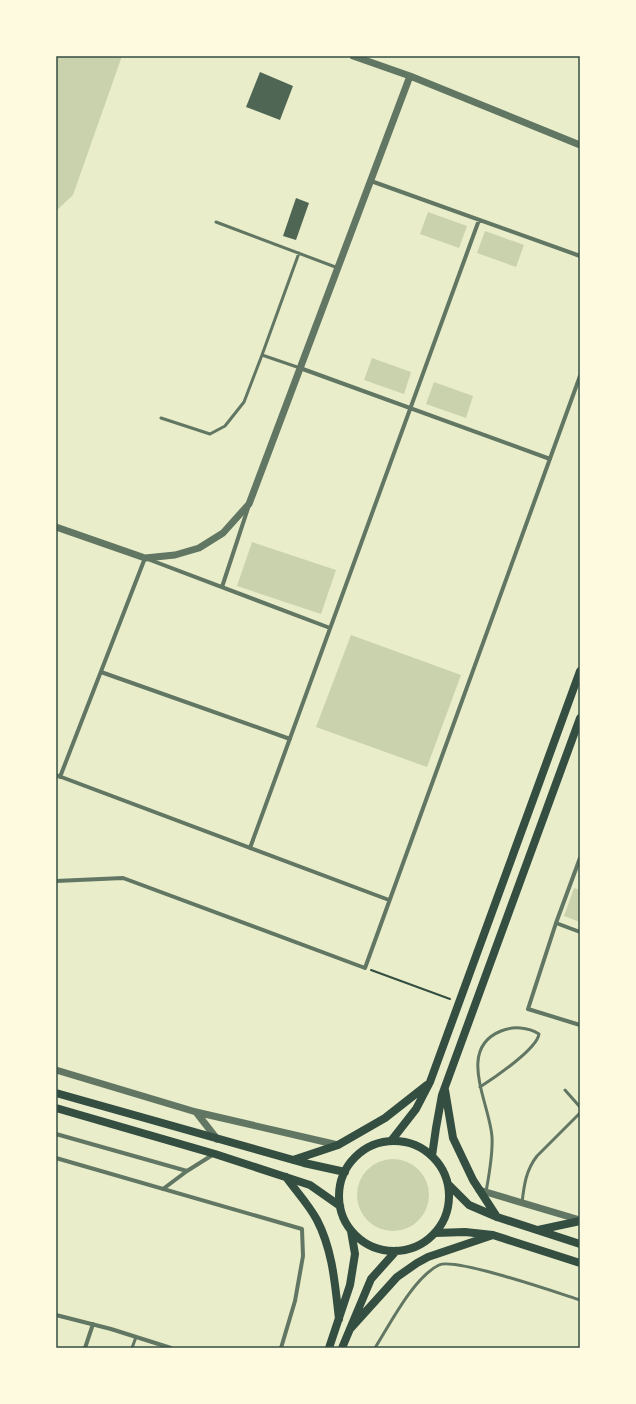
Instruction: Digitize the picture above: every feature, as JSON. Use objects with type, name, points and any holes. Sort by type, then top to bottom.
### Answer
[{"type":"main road","points":[[391,1141],[416,1109],[430,1082],[580,671]]},
{"type":"main road","points":[[432,1156],[442,1095],[580,718]]},
{"type":"main road","points":[[293,1160],[338,1145],[385,1118],[430,1082]]},
{"type":"main road","points":[[445,1087],[453,1138],[473,1180],[482,1191],[497,1217]]},
{"type":"main road","points":[[56,1093],[293,1160],[345,1172]]},
{"type":"main road","points":[[56,1108],[215,1154],[310,1184],[340,1206]]},
{"type":"main road","points":[[391,1141],[399,1141],[423,1149],[432,1156],[438,1162],[448,1184],[449,1193],[448,1206],[443,1221],[435,1233],[420,1245],[396,1252],[387,1251],[368,1245],[358,1238],[351,1231],[343,1217],[340,1206],[340,1187],[345,1172],[356,1157],[367,1148],[376,1144],[391,1141]]},
{"type":"main road","points":[[286,1177],[316,1219],[321,1229],[331,1258],[339,1319]]},
{"type":"main road","points":[[448,1184],[469,1205],[497,1217],[580,1244]]},
{"type":"main road","points":[[537,1230],[580,1221]]},
{"type":"main road","points":[[329,1348],[350,1284],[355,1254],[351,1231]]},
{"type":"main road","points":[[435,1233],[465,1232],[493,1235],[580,1263]]},
{"type":"main road","points":[[350,1329],[397,1277],[417,1262],[493,1235]]},
{"type":"main road","points":[[342,1348],[371,1279],[396,1252]]},
{"type":"street","points":[[353,56],[410,76],[580,145]]},
{"type":"street","points":[[222,587],[249,504],[410,76]]},
{"type":"street","points":[[371,180],[580,256]]},
{"type":"street","points":[[250,848],[479,220]]},
{"type":"street","points":[[300,368],[550,459]]},
{"type":"street","points":[[56,881],[123,878],[365,968],[580,376]]},
{"type":"street","points":[[145,558],[175,555],[199,548],[223,533],[249,504]]},
{"type":"street","points":[[56,527],[145,558],[330,628]]},
{"type":"street","points":[[145,558],[101,672],[58,776],[389,900]]},
{"type":"street","points":[[101,672],[290,739]]},
{"type":"street","points":[[580,858],[556,923],[528,1009],[580,1025]]},
{"type":"street","points":[[556,923],[580,932]]},
{"type":"street","points":[[56,1070],[196,1112],[338,1145]]},
{"type":"street","points":[[196,1112],[217,1139]]},
{"type":"street","points":[[56,1134],[187,1171]]},
{"type":"street","points":[[163,1189],[187,1171],[215,1154]]},
{"type":"street","points":[[56,1158],[302,1229],[303,1256],[295,1301],[281,1348]]},
{"type":"street","points":[[482,1191],[580,1221]]},
{"type":"street","points":[[56,1315],[93,1324],[171,1348]]},
{"type":"street","points":[[85,1348],[93,1324]]},
{"type":"lane","points":[[216,222],[338,268]]},
{"type":"lane","points":[[161,418],[210,434],[226,426],[244,402],[299,253]]},
{"type":"lane","points":[[262,355],[300,368]]},
{"type":"lane","points":[[480,1087],[501,1073],[531,1047],[539,1038],[539,1034],[535,1031],[524,1028],[502,1030],[492,1035],[482,1046],[478,1055],[480,1087],[492,1137],[489,1177],[482,1191]]},
{"type":"lane","points":[[565,1090],[580,1107]]},
{"type":"lane","points":[[522,1203],[526,1175],[536,1156],[580,1114]]},
{"type":"lane","points":[[376,1348],[397,1312],[418,1282],[430,1271],[441,1264],[471,1267],[580,1300]]},
{"type":"lane","points":[[132,1348],[136,1337]]},
{"type":"path","points":[[365,968],[459,1002]]},
{"type":"green space","points":[[56,56],[122,56],[73,195],[56,211]]},
{"type":"green space","points":[[428,212],[467,226],[459,248],[420,234]]},
{"type":"green space","points":[[485,231],[524,245],[516,267],[477,253]]},
{"type":"green space","points":[[372,358],[411,372],[404,394],[364,380]]},
{"type":"green space","points":[[434,382],[473,396],[466,418],[426,404]]},
{"type":"green space","points":[[252,542],[336,570],[321,614],[237,586]]},
{"type":"green space","points":[[351,635],[461,675],[427,767],[316,727]]},
{"type":"green space","points":[[574,888],[580,890],[580,922],[564,916]]},
{"type":"green space","points":[[386,1159],[400,1159],[407,1161],[419,1169],[427,1181],[429,1195],[427,1209],[419,1221],[407,1229],[400,1231],[386,1231],[379,1229],[367,1221],[359,1209],[357,1202],[357,1188],[359,1181],[367,1169],[379,1161]]},
{"type":"building","points":[[260,72],[293,86],[280,120],[246,107]]},
{"type":"building","points":[[296,198],[309,203],[296,240],[283,236]]}]
